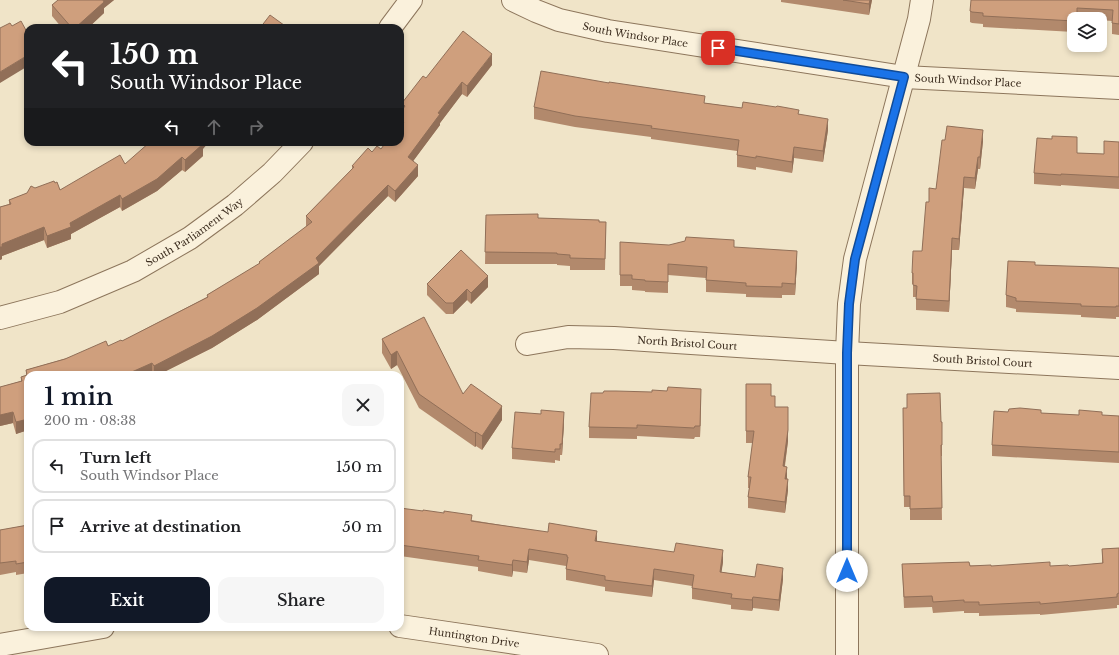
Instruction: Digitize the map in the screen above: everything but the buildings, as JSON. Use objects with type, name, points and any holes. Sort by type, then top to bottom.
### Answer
[{"type":"street","points":[[393,24],[412,0]]},
{"type":"street","name":"South Windsor Place","points":[[514,0],[559,20],[608,31],[904,77],[1119,88]]},
{"type":"street","points":[[847,655],[847,353],[849,304],[855,259],[904,77],[919,19],[922,0]]},
{"type":"street","name":"South Parliament Way","points":[[0,318],[60,302],[132,271],[190,238],[235,205],[272,173],[298,146]]},
{"type":"street","name":"North Bristol Court","points":[[527,344],[568,337],[614,338],[847,353]]},
{"type":"street","name":"South Bristol Court","points":[[847,353],[1119,368]]},
{"type":"street","name":"Huntington Drive","points":[[404,627],[597,655]]},
{"type":"street","points":[[0,644],[79,631]]},
{"type":"route","points":[[718,48],[904,77],[855,259],[849,304],[847,353],[847,571]]}]
